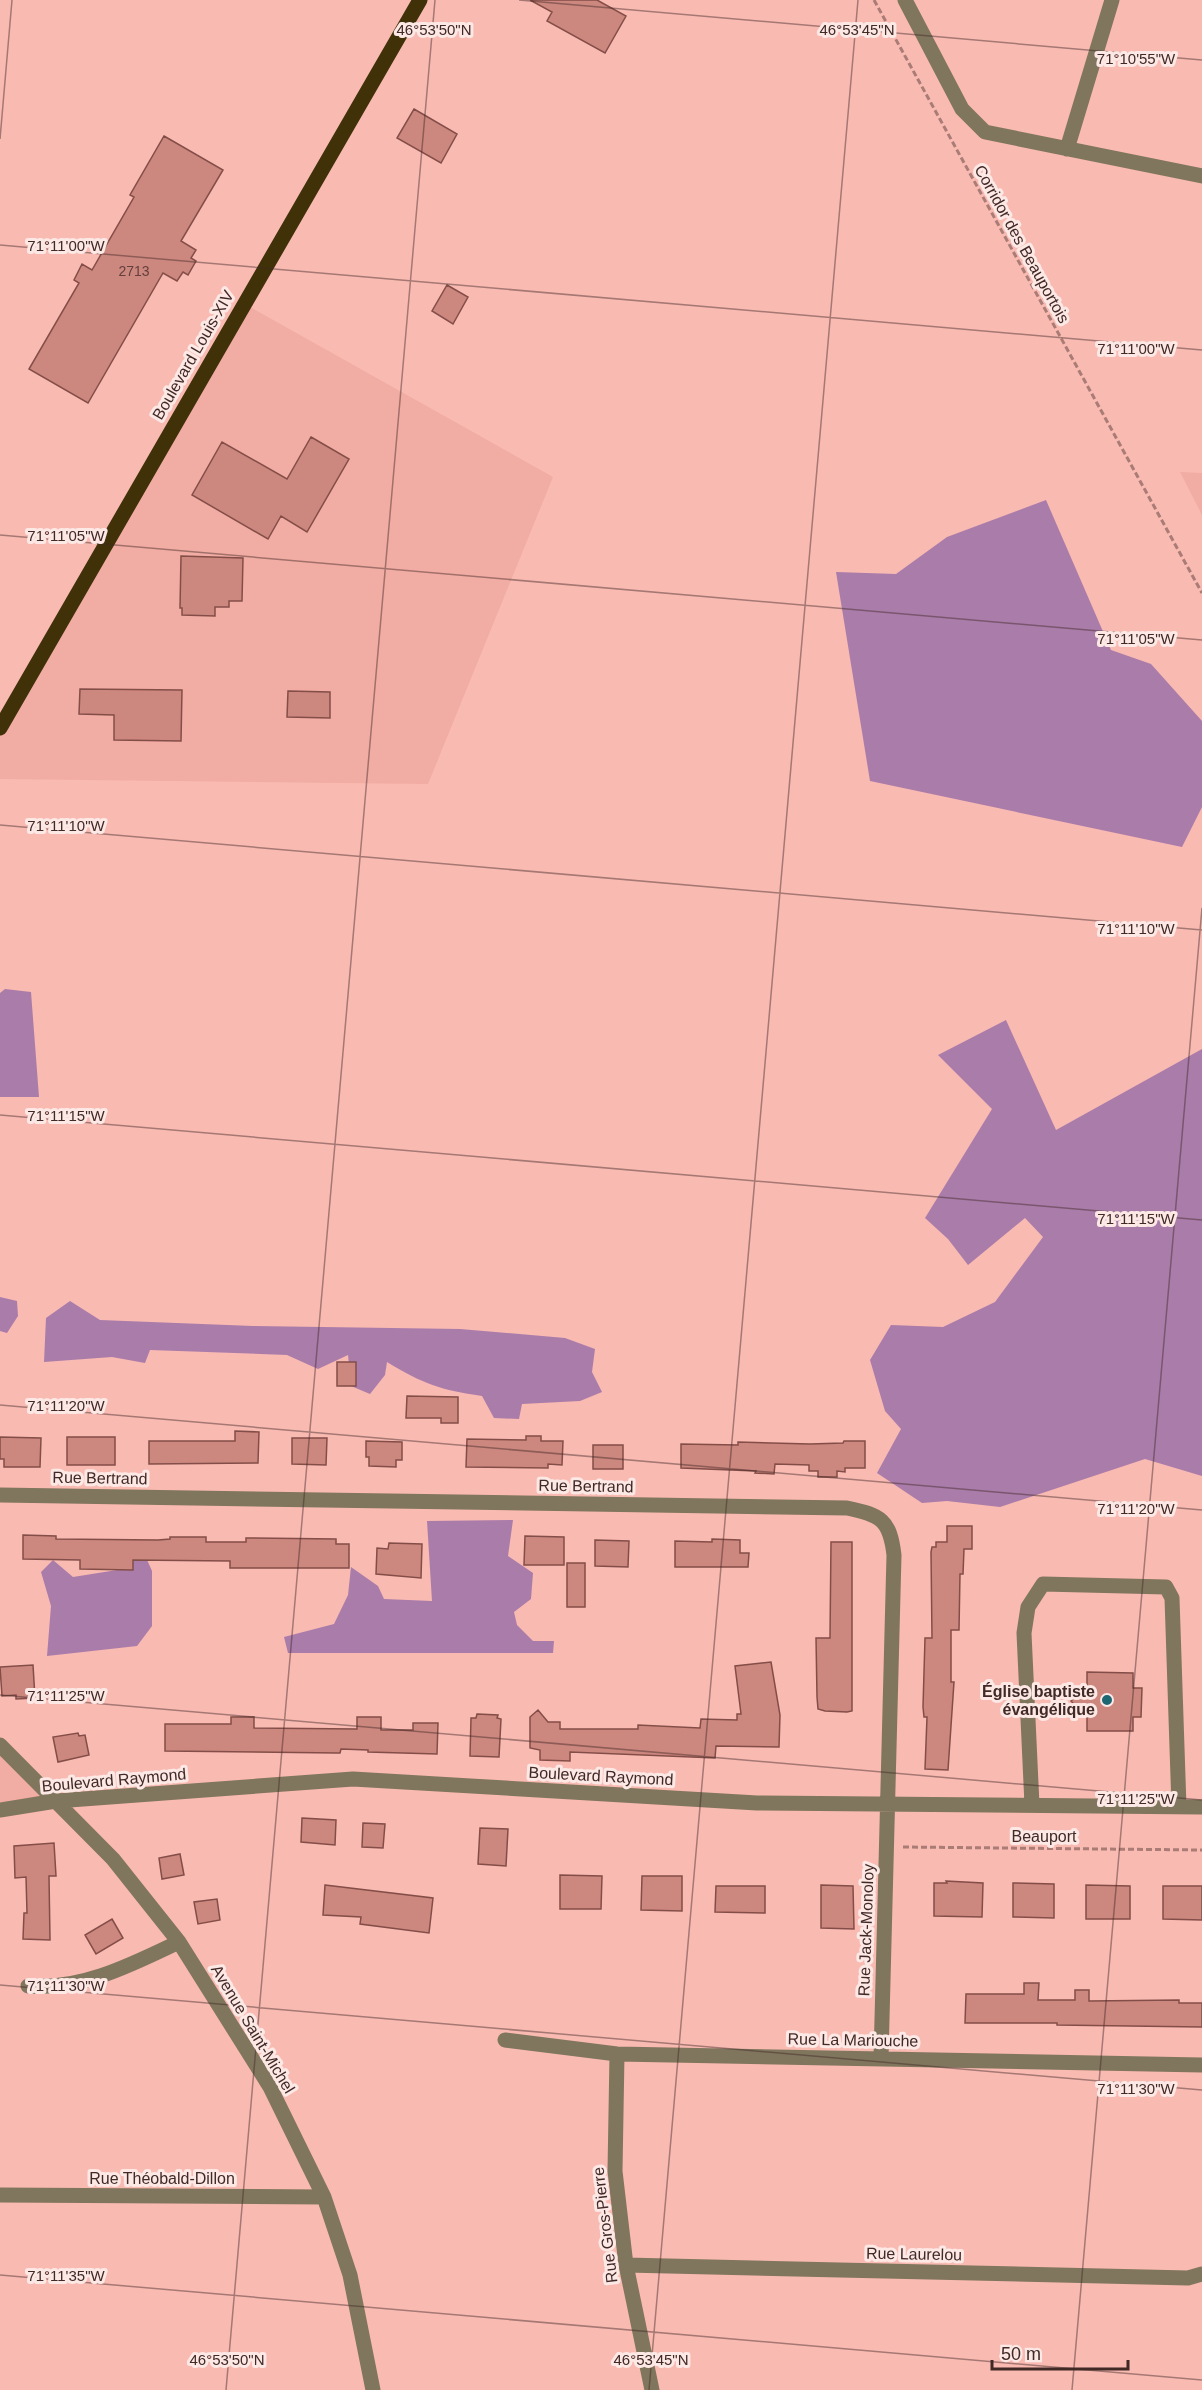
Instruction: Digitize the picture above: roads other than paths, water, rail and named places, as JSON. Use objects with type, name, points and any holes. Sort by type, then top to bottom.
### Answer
[{"type":"main road","name":"Boulevard Louis-XIV","points":[[0,728],[420,0]]},
{"type":"street","points":[[905,0],[962,109],[985,132],[1202,176]]},
{"type":"street","points":[[1067,149],[1112,0]]},
{"type":"street","name":"Rue Bertrand","points":[[0,1495],[846,1508],[865,1512],[881,1519],[891,1534],[894,1556],[888,1803]]},
{"type":"street","points":[[1032,1805],[1024,1633],[1028,1607],[1043,1584],[1166,1587],[1172,1598],[1179,1807]]},
{"type":"street","name":"Avenue Saint-Michel","points":[[1,1748],[113,1859],[179,1942],[270,2087],[324,2197],[350,2275],[373,2390]]},
{"type":"street","name":"Boulevard Raymond","points":[[0,1810],[56,1801],[353,1779],[757,1803],[1202,1807]]},
{"type":"street","name":"Rue Jack-Monoloy","points":[[881,2058],[888,1803]]},
{"type":"street","points":[[28,1986],[48,1988],[117,1971],[179,1942]]},
{"type":"street","name":"Rue La Mariouche","points":[[505,2040],[616,2054],[1202,2066]]},
{"type":"street","name":"Rue Gros-Pierre","points":[[616,2054],[615,2171],[626,2265],[652,2390]]},
{"type":"street","name":"Rue Théobald-Dillon","points":[[0,2195],[324,2197]]},
{"type":"street","name":"Rue Laurelou","points":[[626,2265],[1188,2278],[1202,2274]]},
{"type":"place","name":"Église baptiste évangélique","points":[[1107,1700]]}]
